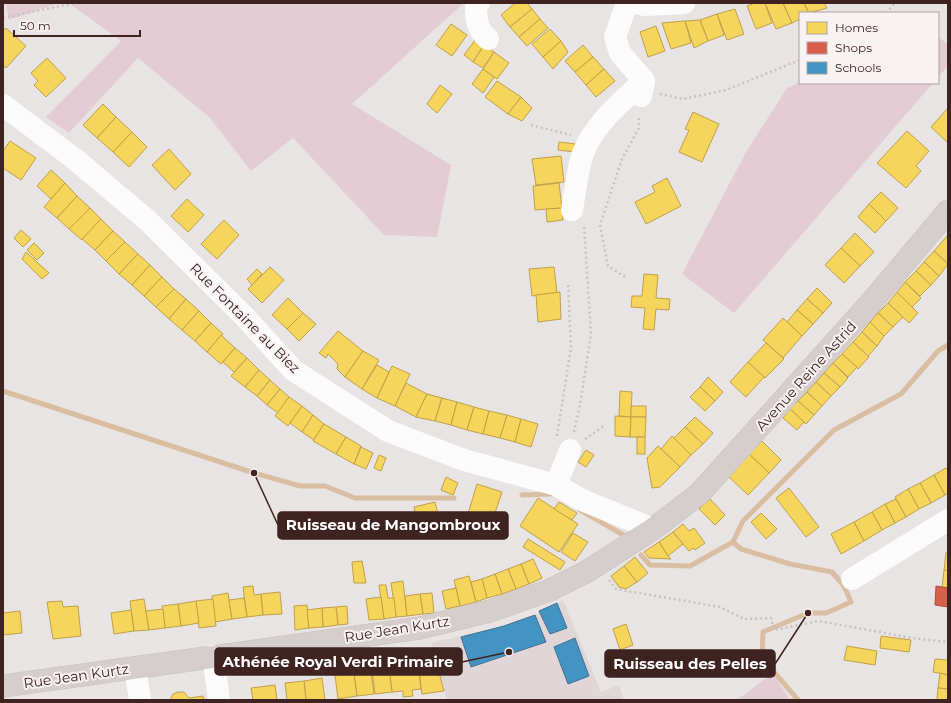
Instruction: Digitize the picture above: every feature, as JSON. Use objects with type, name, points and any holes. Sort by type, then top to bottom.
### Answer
[{"type":"main road","name":"Avenue Reine Astrid","points":[[652,529],[699,494],[874,299],[948,211]]},
{"type":"main road","name":"Rue Jean Kurtz","points":[[3,686],[420,628],[490,611],[550,590],[598,565],[652,529]]},
{"type":"street","points":[[478,3],[476,5],[476,24],[481,33],[488,39]]},
{"type":"street","points":[[627,3],[616,38],[620,53],[644,81]]},
{"type":"street","points":[[637,3],[646,5],[684,3]]},
{"type":"street","points":[[636,107],[644,81]]},
{"type":"street","points":[[578,216],[582,156],[591,138],[613,108],[644,81]]},
{"type":"street","name":"Rue Fontaine au Biez","points":[[3,105],[76,160],[146,220],[244,317],[293,370],[388,431],[464,460],[556,485],[582,500],[652,529]]},
{"type":"street","points":[[556,485],[563,444]]},
{"type":"street","points":[[852,579],[948,520]]},
{"type":"street","points":[[213,656],[219,700]]},
{"type":"street","points":[[135,668],[140,700]]},
{"type":"path","points":[[3,18],[75,3]]},
{"type":"path","points":[[887,12],[895,3]]},
{"type":"path","points":[[683,99],[726,90],[799,60]]},
{"type":"path","points":[[625,277],[608,266],[600,225],[622,159],[639,128],[636,107]]},
{"type":"path","points":[[531,125],[565,134],[591,138]]},
{"type":"path","points":[[563,444],[580,405],[591,334],[578,216]]},
{"type":"path","points":[[563,444],[571,348],[568,283]]},
{"type":"path","points":[[563,444],[604,426]]},
{"type":"path","points":[[598,565],[616,589],[720,607],[744,620],[771,618],[774,630],[819,621],[912,638],[948,642]]},
{"type":"shaded area","points":[[6,3],[58,3],[9,20]]},
{"type":"shaded area","points":[[69,3],[464,3],[352,104],[451,165],[437,237],[384,235],[293,138],[251,171],[210,118],[138,58],[69,133],[46,117],[121,41]]},
{"type":"shaded area","points":[[939,38],[948,44],[948,66],[939,76]]},
{"type":"shaded area","points":[[799,82],[799,84],[932,84],[734,313],[682,274],[746,152],[787,88]]},
{"type":"shaded area","points":[[563,600],[601,692],[619,685],[624,700],[447,700],[431,643],[504,626],[535,615]]},
{"type":"shaded area","points":[[773,673],[790,700],[737,700]]},
{"type":"building: Homes","points":[[515,3],[527,3],[532,9],[510,27],[501,15]]},
{"type":"building: Homes","points":[[755,3],[765,3],[772,23],[756,29],[747,6]]},
{"type":"building: Homes","points":[[765,3],[783,3],[792,23],[776,29]]},
{"type":"building: Homes","points":[[783,3],[804,3],[808,12],[799,12],[799,20],[792,23]]},
{"type":"building: Homes","points":[[804,3],[824,3],[827,8],[813,12],[808,12]]},
{"type":"building: Homes","points":[[532,9],[540,19],[519,37],[510,27]]},
{"type":"building: Homes","points":[[735,9],[744,34],[727,40],[717,14]]},
{"type":"building: Homes","points":[[717,14],[724,35],[708,41],[700,20]]},
{"type":"building: Homes","points":[[540,19],[548,28],[527,46],[519,37]]},
{"type":"building: Homes","points":[[700,20],[708,41],[694,48],[685,21]]},
{"type":"building: Homes","points":[[685,21],[691,43],[671,49],[662,23]]},
{"type":"building: Homes","points":[[451,24],[467,35],[452,56],[436,45]]},
{"type":"building: Homes","points":[[656,26],[665,51],[648,57],[640,32]]},
{"type":"building: Homes","points":[[6,28],[26,46],[6,68],[3,65],[3,31]]},
{"type":"building: Homes","points":[[550,29],[561,41],[543,57],[532,44]]},
{"type":"building: Homes","points":[[476,39],[484,45],[473,62],[464,55]]},
{"type":"building: Homes","points":[[561,41],[568,52],[553,69],[543,57]]},
{"type":"building: Homes","points":[[484,45],[494,52],[483,68],[473,62]]},
{"type":"building: Homes","points":[[583,45],[593,57],[575,72],[565,61]]},
{"type":"building: Homes","points":[[494,52],[509,63],[497,79],[483,69]]},
{"type":"building: Homes","points":[[593,57],[604,69],[586,85],[575,72]]},
{"type":"building: Homes","points":[[47,58],[66,78],[46,97],[34,85],[38,81],[31,73]]},
{"type":"building: Homes","points":[[483,69],[494,77],[483,93],[472,84]]},
{"type":"building: Homes","points":[[604,69],[615,81],[596,97],[586,85]]},
{"type":"building: Homes","points":[[497,81],[521,97],[508,114],[485,97]]},
{"type":"building: Homes","points":[[440,85],[452,94],[437,113],[427,104]]},
{"type":"building: Homes","points":[[521,97],[532,108],[522,121],[508,114]]},
{"type":"building: Homes","points":[[103,104],[116,117],[97,138],[83,125]]},
{"type":"building: Homes","points":[[948,108],[948,143],[931,127]]},
{"type":"building: Homes","points":[[693,112],[719,124],[702,162],[679,152],[689,130],[685,129]]},
{"type":"building: Homes","points":[[116,117],[132,132],[113,152],[97,138]]},
{"type":"building: Homes","points":[[907,131],[929,151],[916,166],[921,171],[906,188],[877,163]]},
{"type":"building: Homes","points":[[132,132],[147,147],[129,167],[113,152]]},
{"type":"building: Homes","points":[[10,141],[36,158],[21,180],[3,168],[3,151]]},
{"type":"building: Homes","points":[[559,142],[576,144],[575,152],[558,150]]},
{"type":"building: Homes","points":[[169,149],[191,174],[175,190],[152,165]]},
{"type":"building: Homes","points":[[561,156],[564,182],[536,185],[532,159]]},
{"type":"building: Homes","points":[[51,170],[65,183],[51,199],[37,186]]},
{"type":"building: Homes","points":[[667,178],[681,206],[646,224],[635,202],[655,192],[652,186]]},
{"type":"building: Homes","points":[[65,183],[77,196],[57,218],[44,207]]},
{"type":"building: Homes","points":[[559,183],[562,208],[535,210],[533,186]]},
{"type":"building: Homes","points":[[881,192],[898,208],[886,221],[869,204]]},
{"type":"building: Homes","points":[[77,196],[90,208],[69,229],[57,218]]},
{"type":"building: Homes","points":[[187,199],[204,215],[188,232],[171,216]]},
{"type":"building: Homes","points":[[869,204],[886,221],[875,233],[858,217]]},
{"type":"building: Homes","points":[[90,208],[101,219],[82,240],[69,229]]},
{"type":"building: Homes","points":[[562,208],[563,220],[547,222],[546,209]]},
{"type":"building: Homes","points":[[101,219],[113,231],[95,250],[82,239]]},
{"type":"building: Homes","points":[[224,220],[239,235],[217,259],[201,244]]},
{"type":"building: Homes","points":[[21,230],[31,239],[23,247],[14,238]]},
{"type":"building: Homes","points":[[113,231],[125,242],[106,261],[95,250]]},
{"type":"building: Homes","points":[[855,233],[874,252],[860,266],[841,248]]},
{"type":"building: Homes","points":[[948,235],[948,264],[934,251]]},
{"type":"building: Homes","points":[[125,242],[138,254],[119,274],[106,261]]},
{"type":"building: Homes","points":[[34,243],[44,253],[37,260],[27,250]]},
{"type":"building: Homes","points":[[841,248],[860,266],[844,283],[825,265]]},
{"type":"building: Homes","points":[[934,251],[948,264],[939,276],[924,262]]},
{"type":"building: Homes","points":[[26,252],[49,273],[42,279],[22,259]]},
{"type":"building: Homes","points":[[138,254],[150,265],[132,285],[119,274]]},
{"type":"building: Homes","points":[[924,262],[939,276],[931,285],[916,271]]},
{"type":"building: Homes","points":[[150,265],[162,277],[144,296],[132,285]]},
{"type":"building: Homes","points":[[270,267],[284,280],[262,303],[248,289]]},
{"type":"building: Homes","points":[[554,267],[557,293],[532,296],[529,269]]},
{"type":"building: Homes","points":[[257,269],[262,274],[252,285],[247,279]]},
{"type":"building: Homes","points":[[916,271],[931,285],[920,296],[905,282]]},
{"type":"building: Homes","points":[[644,274],[658,275],[656,298],[670,299],[669,310],[656,309],[654,330],[643,329],[645,308],[631,307],[632,296],[642,296]]},
{"type":"building: Homes","points":[[162,277],[174,289],[156,307],[144,296]]},
{"type":"building: Homes","points":[[905,282],[921,298],[912,307],[897,292]]},
{"type":"building: Homes","points":[[817,288],[832,303],[823,313],[807,299]]},
{"type":"building: Homes","points":[[174,289],[186,299],[169,319],[156,307]]},
{"type":"building: Homes","points":[[560,292],[561,319],[538,322],[536,295]]},
{"type":"building: Homes","points":[[897,292],[918,313],[909,323],[888,303]]},
{"type":"building: Homes","points":[[288,298],[303,313],[287,329],[272,315]]},
{"type":"building: Homes","points":[[186,299],[199,311],[182,330],[169,319]]},
{"type":"building: Homes","points":[[807,299],[823,313],[813,324],[797,310]]},
{"type":"building: Homes","points":[[888,303],[903,317],[893,327],[878,313]]},
{"type":"building: Homes","points":[[797,310],[813,324],[802,336],[787,322]]},
{"type":"building: Homes","points":[[199,311],[211,323],[195,341],[182,330]]},
{"type":"building: Homes","points":[[303,313],[316,324],[299,341],[287,329]]},
{"type":"building: Homes","points":[[878,313],[893,327],[884,336],[870,322]]},
{"type":"building: Homes","points":[[783,318],[802,336],[783,358],[763,340]]},
{"type":"building: Homes","points":[[870,322],[884,336],[877,346],[862,332]]},
{"type":"building: Homes","points":[[211,323],[223,334],[207,352],[195,341]]},
{"type":"building: Homes","points":[[338,331],[363,351],[345,377],[337,369],[338,364],[328,354],[326,358],[319,353]]},
{"type":"building: Homes","points":[[862,332],[877,346],[868,356],[853,342]]},
{"type":"building: Homes","points":[[221,335],[235,348],[221,364],[207,352]]},
{"type":"building: Homes","points":[[853,342],[869,357],[858,369],[842,354]]},
{"type":"building: Homes","points":[[766,343],[784,359],[765,378],[748,362]]},
{"type":"building: Homes","points":[[235,348],[247,358],[234,372],[223,362]]},
{"type":"building: Homes","points":[[363,351],[379,360],[362,389],[345,377]]},
{"type":"building: Homes","points":[[842,354],[857,367],[848,377],[833,363]]},
{"type":"building: Homes","points":[[247,358],[259,370],[245,387],[231,376]]},
{"type":"building: Homes","points":[[748,362],[764,377],[746,397],[730,382]]},
{"type":"building: Homes","points":[[833,363],[848,378],[840,387],[824,373]]},
{"type":"building: Homes","points":[[377,365],[389,372],[377,398],[362,389]]},
{"type":"building: Homes","points":[[392,366],[410,374],[395,406],[377,398]]},
{"type":"building: Homes","points":[[259,370],[270,380],[257,396],[245,387]]},
{"type":"building: Homes","points":[[824,373],[840,387],[831,396],[816,382]]},
{"type":"building: Homes","points":[[708,377],[723,392],[715,401],[700,387]]},
{"type":"building: Homes","points":[[270,380],[280,389],[267,405],[257,396]]},
{"type":"building: Homes","points":[[816,382],[831,396],[822,406],[807,392]]},
{"type":"building: Homes","points":[[406,383],[427,394],[416,417],[395,406]]},
{"type":"building: Homes","points":[[700,387],[715,401],[705,411],[690,397]]},
{"type":"building: Homes","points":[[280,389],[289,397],[278,413],[267,405]]},
{"type":"building: Homes","points":[[620,391],[632,392],[631,417],[619,416]]},
{"type":"building: Homes","points":[[807,392],[822,406],[814,415],[798,401]]},
{"type":"building: Homes","points":[[427,394],[442,398],[435,421],[416,417]]},
{"type":"building: Homes","points":[[289,397],[302,406],[288,426],[275,416]]},
{"type":"building: Homes","points":[[442,398],[457,402],[451,425],[435,421]]},
{"type":"building: Homes","points":[[798,401],[814,415],[806,424],[790,409]]},
{"type":"building: Homes","points":[[457,402],[474,407],[467,430],[451,425]]},
{"type":"building: Homes","points":[[302,406],[313,415],[302,432],[290,423]]},
{"type":"building: Homes","points":[[631,406],[646,406],[646,417],[631,417]]},
{"type":"building: Homes","points":[[474,407],[489,411],[483,434],[467,430]]},
{"type":"building: Homes","points":[[790,409],[804,422],[797,430],[783,418]]},
{"type":"building: Homes","points":[[489,411],[507,415],[500,438],[483,434]]},
{"type":"building: Homes","points":[[313,415],[324,424],[314,440],[302,432]]},
{"type":"building: Homes","points":[[507,415],[521,419],[515,442],[500,438]]},
{"type":"building: Homes","points":[[615,416],[631,417],[630,437],[615,436]]},
{"type":"building: Homes","points":[[631,417],[646,417],[645,437],[630,437]]},
{"type":"building: Homes","points":[[695,417],[713,433],[703,444],[685,427]]},
{"type":"building: Homes","points":[[521,419],[538,424],[531,447],[515,442]]},
{"type":"building: Homes","points":[[324,424],[346,437],[336,454],[313,441]]},
{"type":"building: Homes","points":[[685,427],[703,444],[691,455],[674,438]]},
{"type":"building: Homes","points":[[672,436],[691,455],[680,467],[661,449]]},
{"type":"building: Homes","points":[[346,437],[361,446],[354,464],[336,454]]},
{"type":"building: Homes","points":[[637,437],[645,437],[645,454],[637,454]]},
{"type":"building: Homes","points":[[762,441],[781,460],[769,473],[749,454]]},
{"type":"building: Homes","points":[[658,446],[680,467],[660,487],[652,488],[647,458]]},
{"type":"building: Homes","points":[[361,447],[373,453],[366,469],[354,464]]},
{"type":"building: Homes","points":[[586,450],[594,455],[586,467],[578,462]]},
{"type":"building: Homes","points":[[749,454],[769,473],[748,495],[729,477]]},
{"type":"building: Homes","points":[[379,455],[386,458],[381,471],[374,468]]},
{"type":"building: Homes","points":[[946,468],[948,471],[948,493],[945,495],[934,475]]},
{"type":"building: Homes","points":[[934,475],[945,495],[931,503],[920,483]]},
{"type":"building: Homes","points":[[446,477],[458,483],[453,495],[441,490]]},
{"type":"building: Homes","points":[[920,483],[931,503],[919,509],[908,489]]},
{"type":"building: Homes","points":[[477,484],[502,492],[491,525],[467,517]]},
{"type":"building: Homes","points":[[789,488],[819,527],[806,537],[776,498]]},
{"type":"building: Homes","points":[[908,489],[919,509],[906,517],[895,497]]},
{"type":"building: Homes","points":[[538,498],[578,524],[559,552],[520,526]]},
{"type":"building: Homes","points":[[710,499],[725,515],[715,525],[699,509]]},
{"type":"building: Homes","points":[[896,499],[906,517],[895,523],[885,504]]},
{"type":"building: Homes","points":[[435,502],[441,526],[427,530],[423,515],[416,517],[414,507]]},
{"type":"building: Homes","points":[[559,502],[577,513],[572,520],[554,509]]},
{"type":"building: Homes","points":[[885,504],[895,523],[882,530],[872,512]]},
{"type":"building: Homes","points":[[872,512],[882,530],[864,541],[854,522]]},
{"type":"building: Homes","points":[[761,513],[777,529],[766,539],[751,522]]},
{"type":"building: Homes","points":[[854,522],[864,541],[841,554],[831,534]]},
{"type":"building: Homes","points":[[683,524],[689,531],[694,528],[705,543],[695,550],[693,548],[689,551],[673,532]]},
{"type":"building: Homes","points":[[673,532],[683,544],[668,556],[659,542]]},
{"type":"building: Homes","points":[[573,533],[588,542],[575,561],[561,552]]},
{"type":"building: Homes","points":[[528,539],[565,562],[560,570],[523,547]]},
{"type":"building: Homes","points":[[659,542],[671,559],[649,558],[644,552]]},
{"type":"building: Homes","points":[[946,552],[948,553],[948,571],[944,570]]},
{"type":"building: Homes","points":[[635,557],[648,573],[637,582],[624,566]]},
{"type":"building: Homes","points":[[533,559],[542,578],[529,584],[521,564]]},
{"type":"building: Homes","points":[[362,561],[366,583],[354,583],[352,562]]},
{"type":"building: Homes","points":[[521,564],[529,584],[516,589],[508,569]]},
{"type":"building: Homes","points":[[624,566],[637,582],[626,589],[619,587],[611,576]]},
{"type":"building: Homes","points":[[508,569],[516,589],[502,594],[495,574]]},
{"type":"building: Homes","points":[[944,570],[948,571],[948,588],[942,587]]},
{"type":"building: Homes","points":[[495,574],[502,594],[487,598],[482,579]]},
{"type":"building: Homes","points":[[469,576],[476,602],[460,606],[454,580]]},
{"type":"building: Homes","points":[[482,579],[487,598],[476,602],[471,582]]},
{"type":"building: Homes","points":[[403,581],[407,616],[396,617],[391,583]]},
{"type":"building: Homes","points":[[379,585],[386,585],[388,598],[394,598],[396,617],[384,619]]},
{"type":"building: Homes","points":[[253,586],[254,595],[261,594],[263,615],[247,617],[243,587]]},
{"type":"building: Homes","points":[[456,588],[460,606],[446,609],[442,591]]},
{"type":"building: Homes","points":[[280,592],[282,614],[263,615],[261,594]]},
{"type":"building: Homes","points":[[228,593],[232,619],[215,622],[212,596]]},
{"type":"building: Homes","points":[[432,593],[434,613],[423,614],[420,594]]},
{"type":"building: Homes","points":[[420,594],[423,614],[407,616],[405,596]]},
{"type":"building: Homes","points":[[381,597],[384,619],[369,620],[366,599]]},
{"type":"building: Homes","points":[[244,598],[247,617],[232,619],[229,600]]},
{"type":"building: Homes","points":[[144,599],[149,630],[134,631],[130,601]]},
{"type":"building: Homes","points":[[213,599],[216,626],[199,628],[196,601]]},
{"type":"building: Homes","points":[[62,601],[63,607],[78,606],[81,636],[53,639],[47,602]]},
{"type":"building: Homes","points":[[196,601],[199,623],[181,626],[178,604]]},
{"type":"building: Homes","points":[[178,604],[181,626],[165,628],[162,606]]},
{"type":"building: Homes","points":[[307,605],[309,628],[295,630],[294,606]]},
{"type":"building: Homes","points":[[347,606],[348,624],[338,625],[336,607]]},
{"type":"building: Homes","points":[[336,607],[338,625],[323,627],[322,608]]},
{"type":"building: Homes","points":[[322,608],[323,627],[309,628],[307,610]]},
{"type":"building: Homes","points":[[163,609],[165,628],[149,630],[146,611]]},
{"type":"building: Homes","points":[[131,610],[134,631],[114,634],[111,613]]},
{"type":"building: Homes","points":[[20,611],[22,633],[3,635],[3,613]]},
{"type":"building: Homes","points":[[626,624],[633,645],[620,650],[613,629]]},
{"type":"building: Homes","points":[[881,636],[911,640],[909,652],[880,648]]},
{"type":"building: Homes","points":[[847,646],[877,651],[875,665],[844,660]]},
{"type":"building: Homes","points":[[935,659],[948,660],[948,675],[933,672]]},
{"type":"building: Homes","points":[[436,661],[444,691],[422,694],[418,664]]},
{"type":"building: Homes","points":[[418,664],[421,689],[412,690],[413,696],[403,697],[403,691],[392,692],[389,668]]},
{"type":"building: Homes","points":[[389,668],[392,692],[375,694],[372,670]]},
{"type":"building: Homes","points":[[371,671],[374,694],[357,696],[354,674]]},
{"type":"building: Homes","points":[[940,673],[948,675],[948,689],[938,688]]},
{"type":"building: Homes","points":[[354,674],[357,696],[338,699],[335,675]]},
{"type":"building: Homes","points":[[322,678],[325,700],[306,700],[304,681]]},
{"type":"building: Homes","points":[[304,681],[306,700],[287,700],[285,683]]},
{"type":"building: Homes","points":[[275,685],[277,700],[253,700],[251,688]]},
{"type":"building: Homes","points":[[938,688],[948,689],[948,700],[937,700]]},
{"type":"building: Homes","points":[[184,692],[189,698],[203,696],[204,700],[170,700],[173,694]]},
{"type":"building: Shops","points":[[936,586],[948,588],[948,607],[935,605]]},
{"type":"building: Schools","points":[[557,603],[567,628],[550,634],[539,611]]},
{"type":"building: Schools","points":[[535,615],[546,642],[471,667],[461,637],[504,626]]},
{"type":"building: Schools","points":[[575,638],[589,676],[568,684],[554,647]]},
{"type":"waterway","points":[[641,555],[650,565],[690,566],[733,542],[743,521],[834,430],[901,394],[938,351],[948,345]]},
{"type":"waterway","points":[[3,391],[254,473],[300,486],[325,486],[355,498],[454,498]]},
{"type":"waterway","points":[[522,495],[551,494]]},
{"type":"waterway","points":[[580,510],[625,536]]},
{"type":"waterway","points":[[733,542],[741,549],[790,564],[832,572],[844,586],[851,602],[826,613],[808,613],[763,632],[762,658],[798,700]]},
{"type":"place","name":"Ruisseau de Mangombroux","points":[[254,473]]},
{"type":"place","name":"Ruisseau des Pelles","points":[[808,613]]},
{"type":"place","name":"Athénée Royal Verdi Primaire","points":[[509,652]]}]
